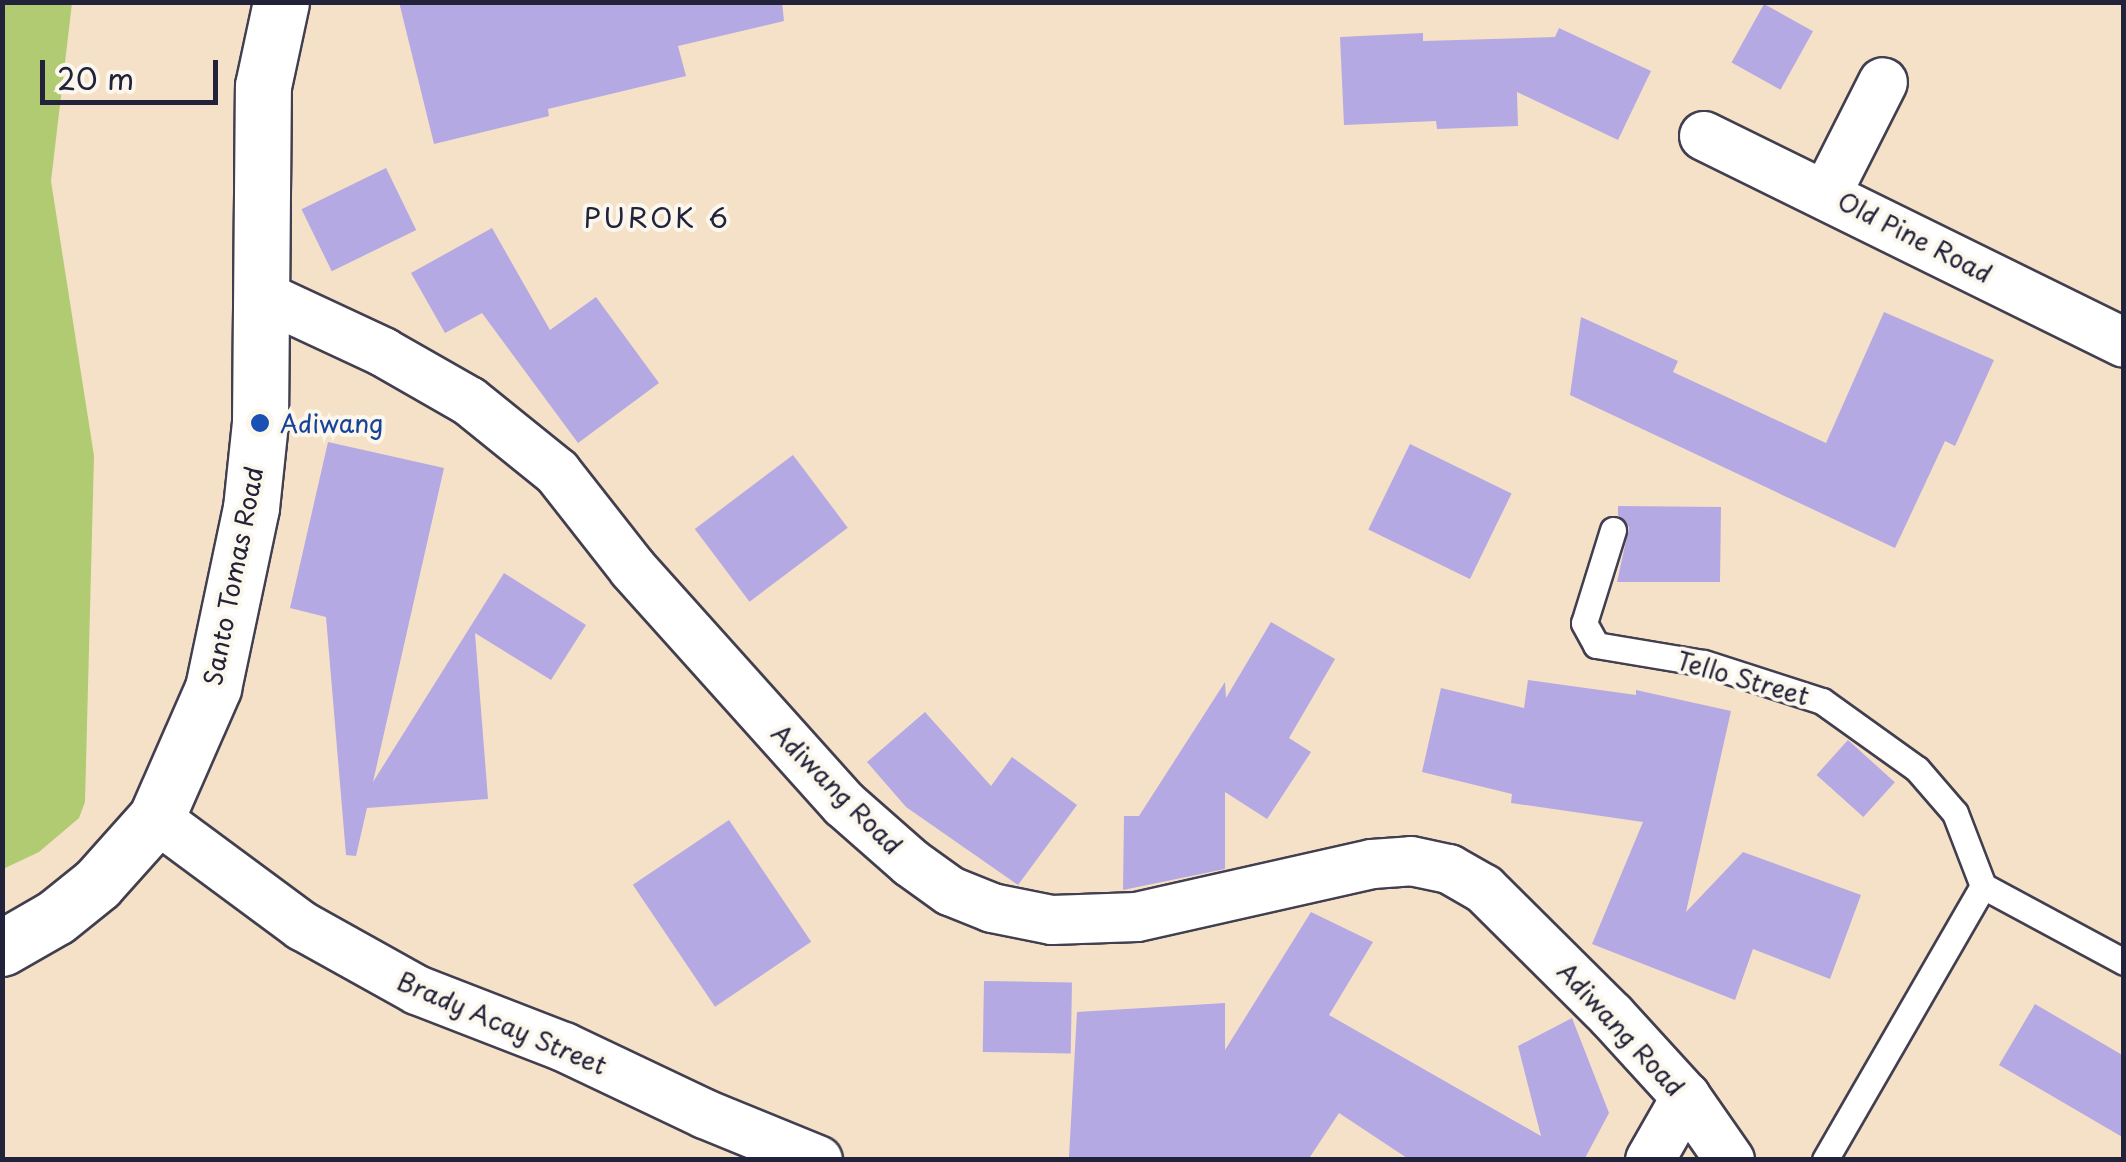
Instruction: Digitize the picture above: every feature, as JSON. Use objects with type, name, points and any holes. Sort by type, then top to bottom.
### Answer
[{"type":"street","name":"Santo Tomas Road","points":[[2,948],[56,917],[97,884],[156,818],[212,688],[251,508],[260,423],[263,86],[273,24],[282,2]]},
{"type":"street","points":[[1826,193],[1883,82]]},
{"type":"street","name":"Old Pine Road","points":[[1704,136],[2124,343]]},
{"type":"street","name":"Adiwang Road","points":[[261,295],[383,352],[469,401],[557,472],[632,569],[844,804],[911,863],[950,891],[992,908],[1052,920],[1120,918],[1192,908],[1323,872],[1372,864],[1411,861],[1449,869],[1484,889],[1611,1015],[1686,1098],[1730,1160]]},
{"type":"street","name":"Brady Acay Street","points":[[156,818],[302,926],[417,990],[564,1048],[706,1114],[818,1160]]},
{"type":"street","points":[[1650,1160],[1686,1098]]},
{"type":"lane","name":"Tello Street","points":[[1613,530],[1584,623],[1596,645],[1704,663],[1822,700],[1917,769],[1955,813],[1982,886]]},
{"type":"lane","points":[[1825,1160],[1982,886],[2124,962]]},
{"type":"green space","points":[[3,2],[72,3],[51,181],[94,456],[85,802],[79,818],[39,852],[3,869]]},
{"type":"building","points":[[399,2],[782,2],[784,21],[678,46],[686,76],[548,109],[549,116],[434,144]]},
{"type":"building","points":[[1764,4],[1813,31],[1780,90],[1732,63]]},
{"type":"building","points":[[1559,28],[1651,71],[1618,140],[1517,92],[1518,126],[1437,129],[1436,121],[1344,125],[1340,37],[1423,33],[1423,41],[1555,37]]},
{"type":"building","points":[[386,168],[416,230],[332,271],[302,209]]},
{"type":"building","points":[[492,228],[550,330],[596,297],[659,383],[578,443],[482,313],[445,333],[411,273]]},
{"type":"building","points":[[1884,312],[1994,360],[1955,446],[1945,441],[1895,548],[1570,395],[1581,317],[1678,361],[1673,372],[1826,443]]},
{"type":"building","points":[[328,442],[444,468],[373,782],[504,573],[586,625],[551,680],[475,633],[488,799],[367,808],[356,856],[346,855],[326,617],[290,608]]},
{"type":"building","points":[[1410,444],[1512,494],[1470,579],[1368,529]]},
{"type":"building","points":[[793,455],[848,528],[750,602],[695,529]]},
{"type":"building","points":[[1618,506],[1721,507],[1720,582],[1617,582],[1629,527],[1618,515]]},
{"type":"building","points":[[1271,622],[1335,659],[1289,738],[1311,752],[1267,819],[1225,792],[1225,869],[1123,890],[1124,816],[1139,816],[1225,682],[1226,698]]},
{"type":"building","points":[[1528,680],[1636,695],[1636,690],[1731,711],[1686,912],[1743,852],[1861,895],[1830,979],[1753,949],[1735,1000],[1592,944],[1643,822],[1511,803],[1512,794],[1422,772],[1441,688],[1524,708]]},
{"type":"building","points":[[925,712],[991,786],[1012,757],[1077,805],[1018,885],[906,807],[867,762]]},
{"type":"building","points":[[1848,740],[1895,782],[1863,817],[1817,775]]},
{"type":"building","points":[[729,820],[811,942],[715,1007],[633,885]]},
{"type":"building","points":[[1311,912],[1373,942],[1329,1015],[1541,1136],[1518,1046],[1572,1018],[1609,1113],[1584,1160],[1410,1160],[1339,1113],[1308,1160],[1069,1157],[1077,1012],[1225,1003],[1225,1050]]},
{"type":"building","points":[[984,981],[1072,983],[1071,1054],[983,1052]]},
{"type":"building","points":[[2035,1004],[2124,1056],[2124,1138],[1999,1065]]},
{"type":"place","name":"Adiwang","points":[[260,423]]},
{"type":"district","name":"PUROK 6","points":[[657,217]]}]
